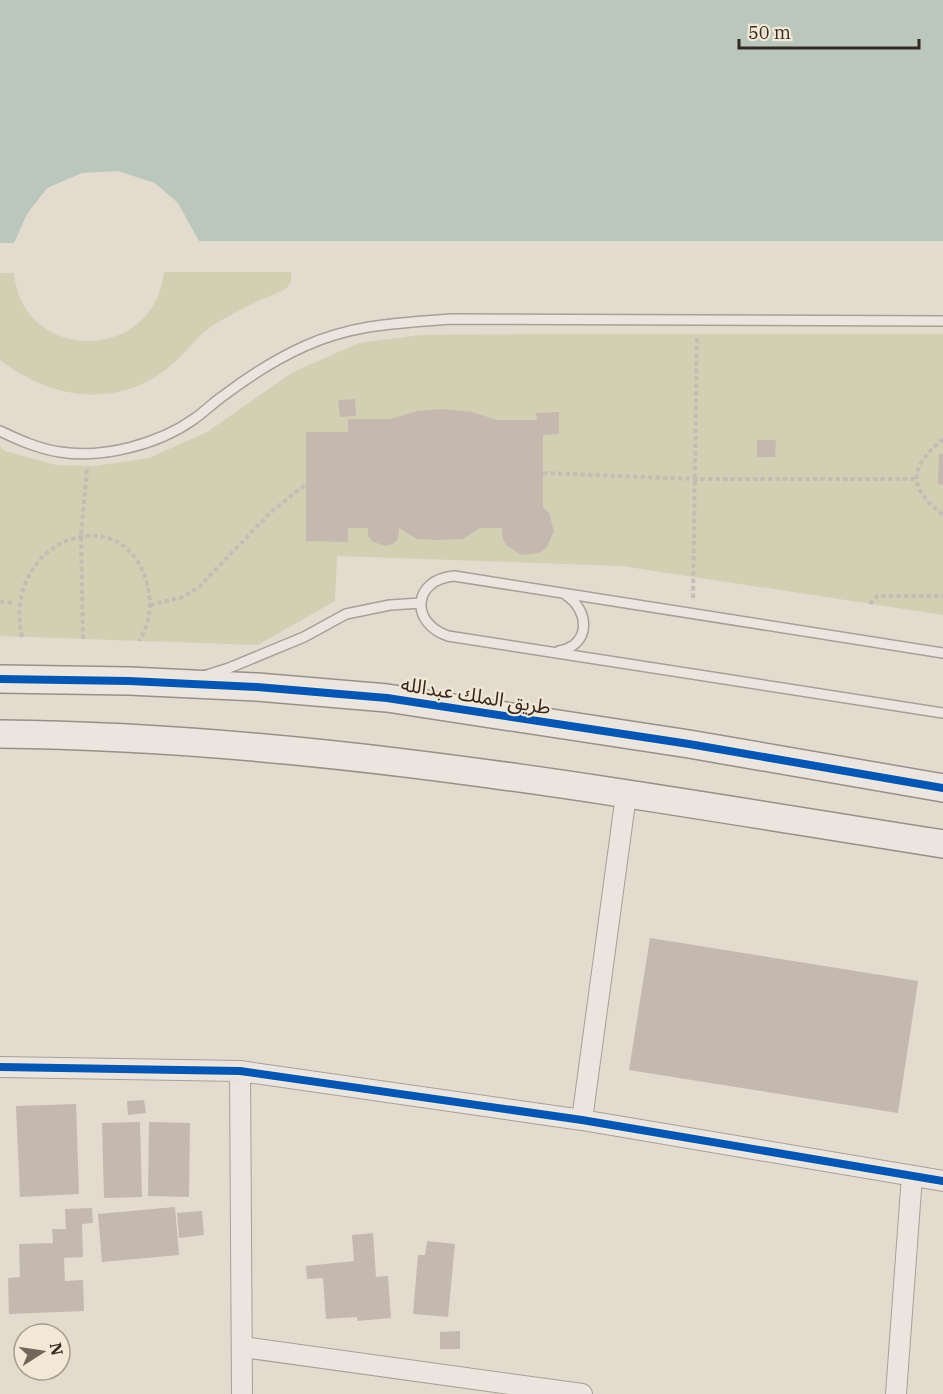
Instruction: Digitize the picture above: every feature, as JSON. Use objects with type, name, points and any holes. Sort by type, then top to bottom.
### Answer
[{"type":"street","name":"طريق الملك عبدالله","points":[[0,679],[179,683],[387,698],[689,744],[943,788]]},
{"type":"street","points":[[0,734],[81,735],[292,750],[518,778],[943,844]]},
{"type":"street","points":[[582,1120],[626,795]]},
{"type":"street","points":[[0,1067],[240,1071],[582,1120],[943,1181]]},
{"type":"street","points":[[240,1071],[242,1394]]},
{"type":"street","points":[[896,1394],[912,1176]]},
{"type":"street","points":[[243,1347],[582,1394]]},
{"type":"lane","points":[[0,431],[25,442],[61,453],[108,453],[138,446],[170,433],[194,419],[260,370],[305,346],[339,333],[379,324],[452,319],[943,321]]},
{"type":"lane","points":[[943,653],[454,576],[442,577],[432,583],[424,592],[421,603],[422,615],[428,625],[437,633],[448,636],[943,713]]},
{"type":"lane","points":[[561,593],[575,601],[582,611]]},
{"type":"lane","points":[[551,652],[566,650],[576,644],[582,634],[584,597]]},
{"type":"lane","points":[[179,683],[229,668],[304,637],[346,614],[390,605],[421,603]]},
{"type":"path","points":[[693,614],[697,320]]},
{"type":"path","points":[[943,439],[923,460],[917,469],[915,479],[919,490],[943,515]]},
{"type":"path","points":[[83,639],[81,535],[88,453]]},
{"type":"path","points":[[543,472],[695,479],[915,479]]},
{"type":"path","points":[[150,605],[183,597],[199,586],[270,513],[306,484]]},
{"type":"path","points":[[60,539],[81,535],[109,541],[122,548],[141,569],[147,582],[150,605],[147,625],[139,641]]},
{"type":"path","points":[[14,596],[14,611]]},
{"type":"path","points":[[870,604],[877,596],[943,596]]},
{"type":"path","points":[[0,602],[14,603]]},
{"type":"path","points":[[15,618],[22,637]]},
{"type":"shaded area","points":[[0,0],[943,0],[943,241],[199,241],[178,203],[155,183],[118,171],[82,173],[47,188],[27,214],[14,243],[0,243]]},
{"type":"shaded area","points":[[164,272],[291,272],[291,282],[286,289],[212,326],[169,367],[149,381],[127,390],[106,394],[62,391],[40,384],[0,360],[0,273],[14,273],[22,303],[39,324],[62,337],[88,341],[114,337],[137,324],[155,302]]},
{"type":"shaded area","points":[[943,334],[943,615],[622,566],[337,556],[335,601],[258,645],[0,636],[0,447],[5,451],[56,465],[94,466],[149,458],[207,432],[293,372],[359,343],[421,335]]},
{"type":"building","points":[[355,399],[356,416],[340,417],[338,400]]},
{"type":"building","points":[[443,409],[472,412],[497,420],[537,420],[536,413],[559,412],[559,434],[543,435],[543,507],[549,513],[554,531],[547,547],[539,553],[521,555],[506,545],[502,536],[502,528],[480,528],[463,539],[438,540],[417,539],[399,528],[398,539],[386,546],[373,542],[368,536],[368,528],[348,528],[348,542],[306,541],[306,432],[348,432],[348,419],[391,419],[417,411]]},
{"type":"building","points":[[757,440],[776,440],[775,457],[757,457]]},
{"type":"building","points":[[939,454],[943,454],[943,485],[938,484]]},
{"type":"building","points":[[650,938],[918,981],[898,1113],[629,1070]]},
{"type":"building","points":[[144,1100],[146,1113],[128,1115],[127,1101]]},
{"type":"building","points":[[76,1104],[79,1194],[20,1197],[16,1106]]},
{"type":"building","points":[[140,1122],[142,1197],[104,1198],[102,1123]]},
{"type":"building","points":[[149,1122],[190,1123],[189,1197],[148,1196]]},
{"type":"building","points":[[175,1207],[179,1255],[102,1262],[98,1214]]},
{"type":"building","points":[[92,1208],[93,1223],[82,1224],[83,1257],[64,1258],[65,1281],[83,1280],[84,1311],[9,1314],[8,1278],[20,1277],[19,1244],[53,1243],[52,1229],[66,1229],[65,1209]]},
{"type":"building","points":[[202,1211],[204,1235],[179,1238],[177,1213]]},
{"type":"building","points":[[373,1233],[376,1277],[388,1276],[391,1318],[357,1321],[357,1317],[326,1319],[323,1278],[307,1279],[306,1266],[354,1261],[352,1235]]},
{"type":"building","points":[[427,1241],[455,1244],[448,1317],[413,1314],[418,1255],[425,1255]]},
{"type":"building","points":[[460,1331],[460,1349],[440,1349],[440,1332]]},
{"type":"cycle path","points":[[0,679],[129,681],[257,687],[387,698],[689,744],[943,788]]},
{"type":"cycle path","points":[[0,1067],[240,1071],[582,1120],[943,1181]]}]
